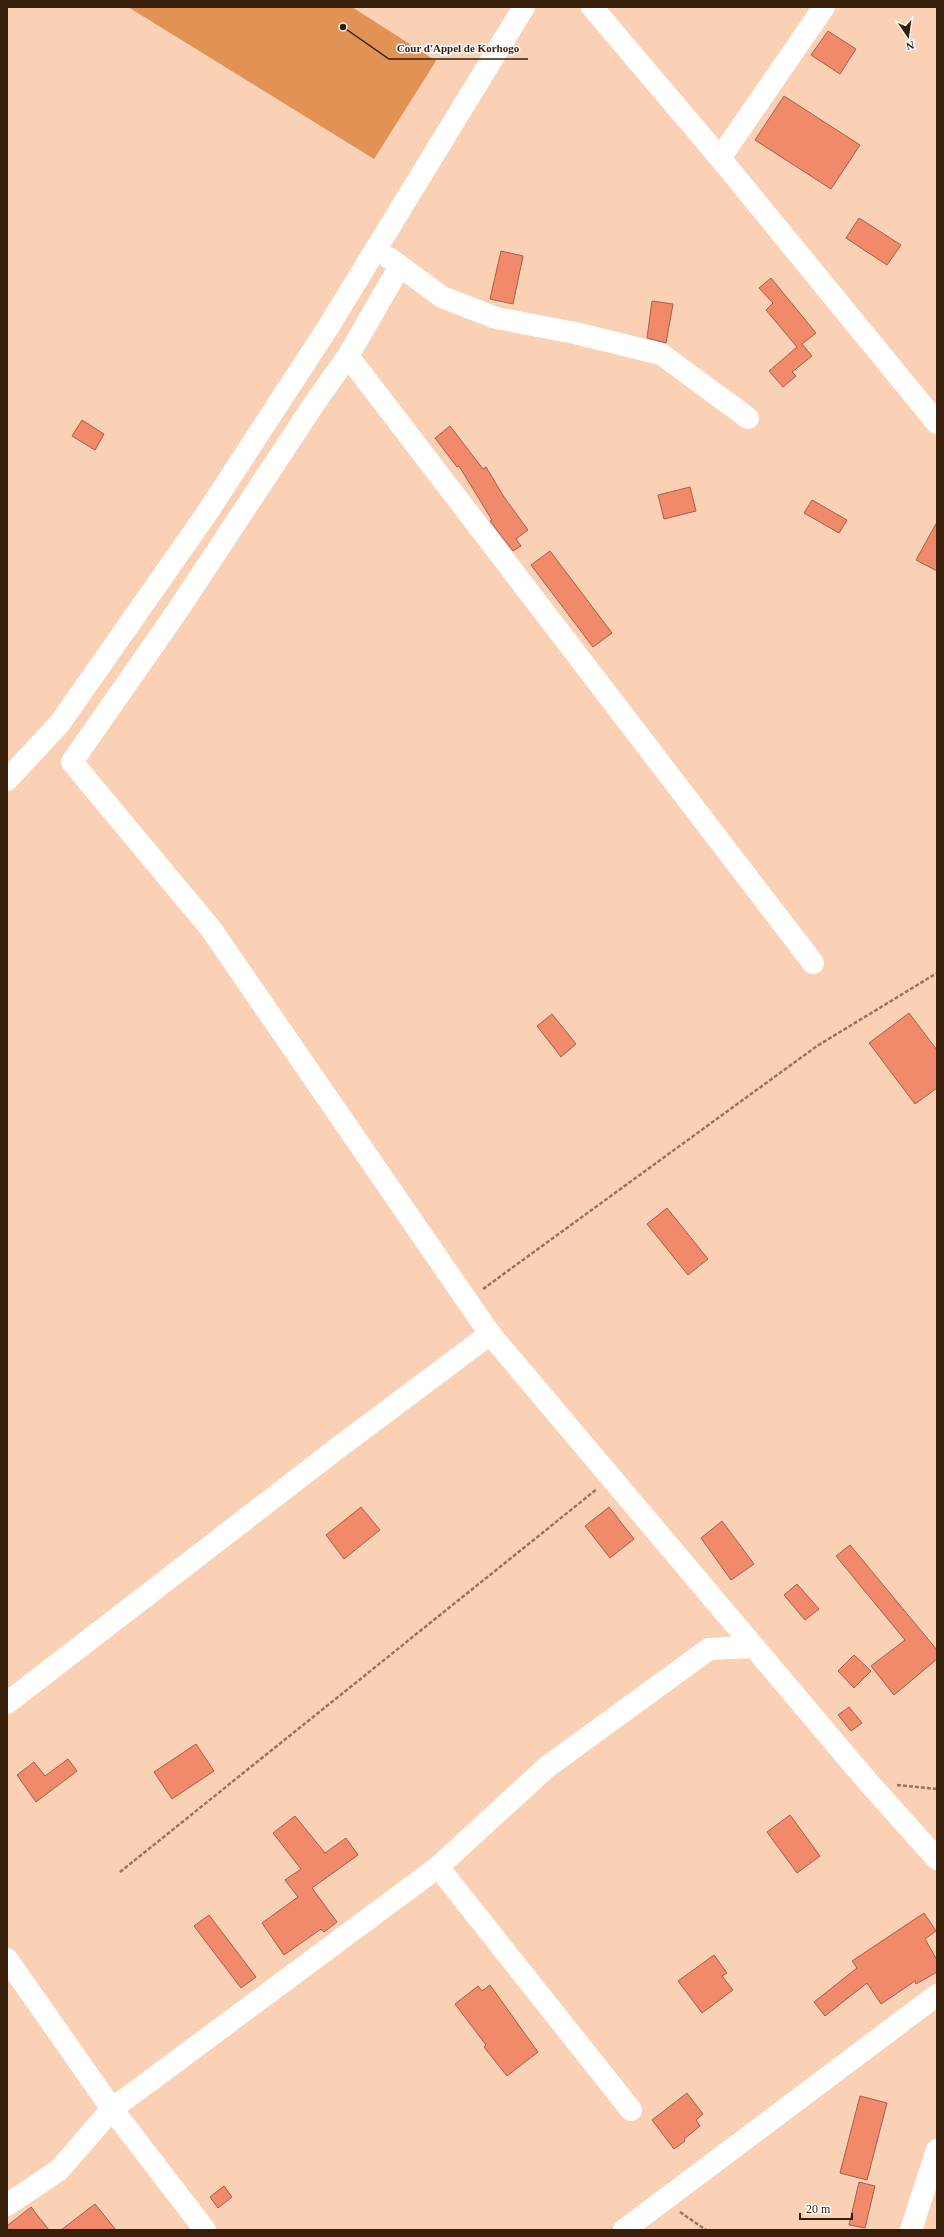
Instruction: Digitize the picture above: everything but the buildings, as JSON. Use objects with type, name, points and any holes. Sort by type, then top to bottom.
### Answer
[{"type":"street","points":[[7,780],[60,723],[205,516],[327,329],[375,248],[524,7]]},
{"type":"street","points":[[592,7],[720,158],[937,423]]},
{"type":"street","points":[[720,158],[824,7]]},
{"type":"street","points":[[375,248],[442,297],[496,318],[575,333],[661,354],[748,418]]},
{"type":"street","points":[[400,266],[348,356],[316,401],[178,610],[72,762],[211,929],[490,1334],[868,1782],[937,1858]]},
{"type":"street","points":[[348,356],[813,963]]},
{"type":"street","points":[[7,1703],[339,1447],[490,1334]]},
{"type":"street","points":[[7,2205],[59,2170],[112,2109],[438,1867],[547,1767],[710,1649],[754,1647]]},
{"type":"street","points":[[438,1867],[631,2110]]},
{"type":"street","points":[[7,1959],[112,2109],[205,2230]]},
{"type":"street","points":[[624,2230],[665,2201],[937,1995]]},
{"type":"street","points":[[911,2230],[937,2150]]},
{"type":"path","points":[[466,1301],[817,1046],[937,973]]},
{"type":"path","points":[[120,1872],[612,1477]]},
{"type":"path","points":[[868,1782],[937,1789]]},
{"type":"path","points":[[665,2201],[706,2230]]},
{"type":"shaded area","points":[[128,7],[352,7],[436,61],[374,159]]},
{"type":"place","name":"Cour d'Appel de Korhogo","points":[[343,27]]}]
